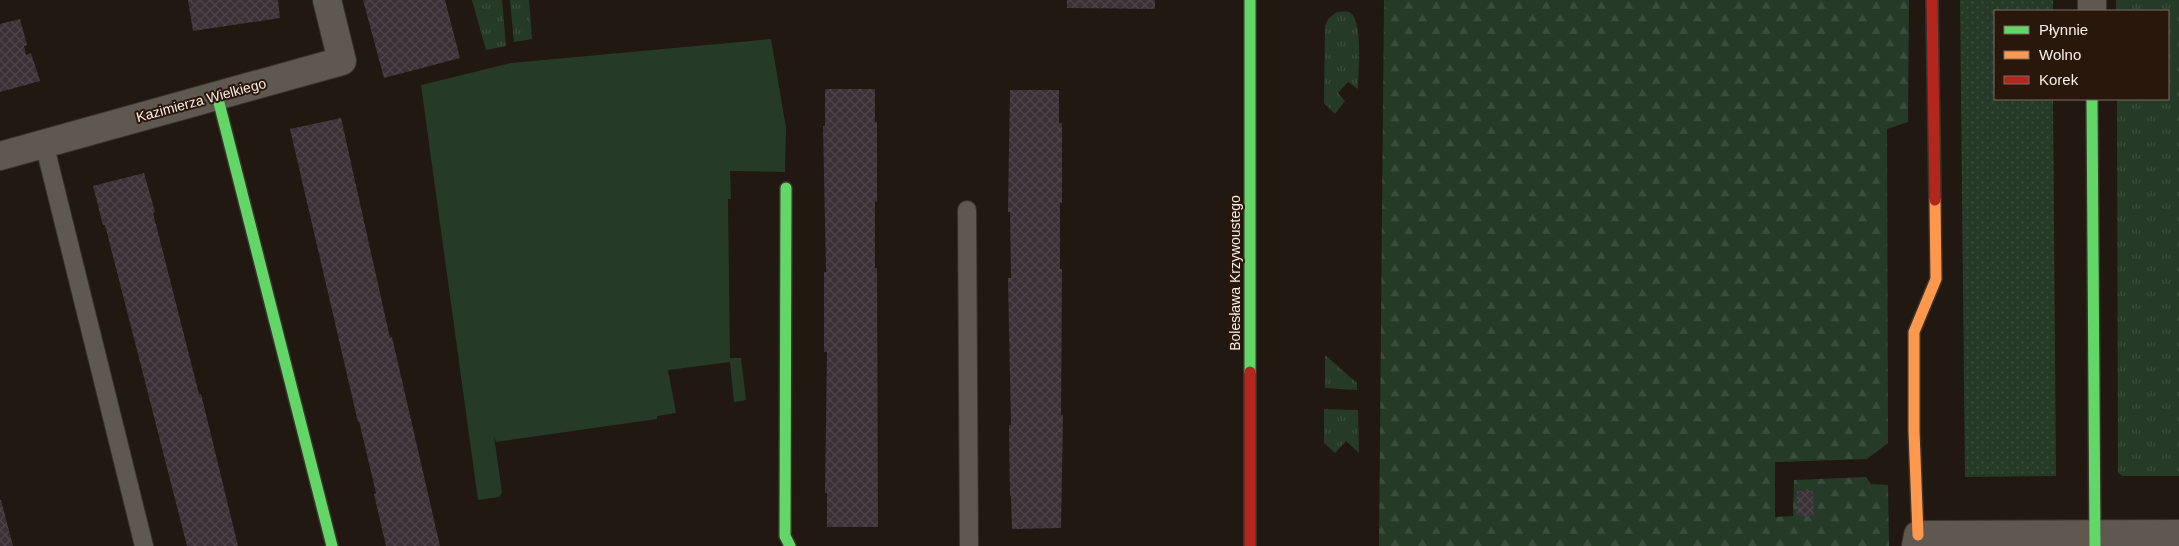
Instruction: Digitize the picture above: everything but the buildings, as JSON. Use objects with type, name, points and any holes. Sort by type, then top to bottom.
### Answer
[{"type":"street","name":"Kazimierza Wielkiego","points":[[0,156],[342,61],[327,0]]},
{"type":"street","name":"Bolesława Krzywoustego","points":[[1250,0],[1250,546]]},
{"type":"street","points":[[1932,0],[1936,279],[1914,332],[1917,540],[2095,540],[2179,534]]},
{"type":"street","points":[[217,96],[332,546]]},
{"type":"street","points":[[2092,100],[2095,540]]},
{"type":"street","points":[[786,188],[788,541]]},
{"type":"lane","points":[[44,143],[144,546]]},
{"type":"lane","points":[[967,210],[969,546]]},
{"type":"green space","points":[[472,0],[502,0],[506,46],[486,50]]},
{"type":"green space","points":[[510,0],[529,0],[532,39],[514,42]]},
{"type":"green space","points":[[1384,0],[1909,0],[1908,122],[1887,129],[1888,443],[1867,459],[1775,462],[1775,517],[1793,516],[1794,480],[1866,477],[1871,484],[1888,485],[1889,546],[1379,546]]},
{"type":"green space","points":[[1960,0],[2053,0],[2053,10],[1994,10],[1994,100],[2053,100],[2056,476],[1965,477]]},
{"type":"green space","points":[[2116,0],[2179,0],[2179,476],[2122,476],[2118,473],[2117,100],[2169,100],[2169,10],[2116,10]]},
{"type":"green space","points":[[1337,12],[1349,12],[1354,17],[1357,25],[1359,59],[1358,89],[1348,82],[1338,93],[1345,101],[1335,114],[1324,103],[1325,26],[1328,19]]},
{"type":"green space","points":[[771,39],[786,128],[785,172],[730,171],[731,199],[728,199],[730,358],[741,358],[746,400],[734,402],[730,362],[668,370],[676,413],[657,416],[657,419],[496,442],[494,436],[502,493],[499,497],[478,500],[421,85],[511,63]]},
{"type":"green space","points":[[1325,355],[1357,383],[1357,390],[1325,388]]},
{"type":"green space","points":[[1324,409],[1358,410],[1359,453],[1346,441],[1335,453],[1324,443]]},
{"type":"traffic: fast","points":[[1250,0],[1250,372]]},
{"type":"traffic: fast","points":[[217,95],[332,546]]},
{"type":"traffic: fast","points":[[2092,100],[2095,546]]},
{"type":"traffic: fast","points":[[786,188],[785,536],[790,546]]},
{"type":"traffic: slow","points":[[1918,535],[1914,431],[1914,332],[1936,279],[1935,200]]},
{"type":"traffic: jam","points":[[1932,0],[1935,200]]},
{"type":"traffic: jam","points":[[1250,372],[1250,546]]}]
